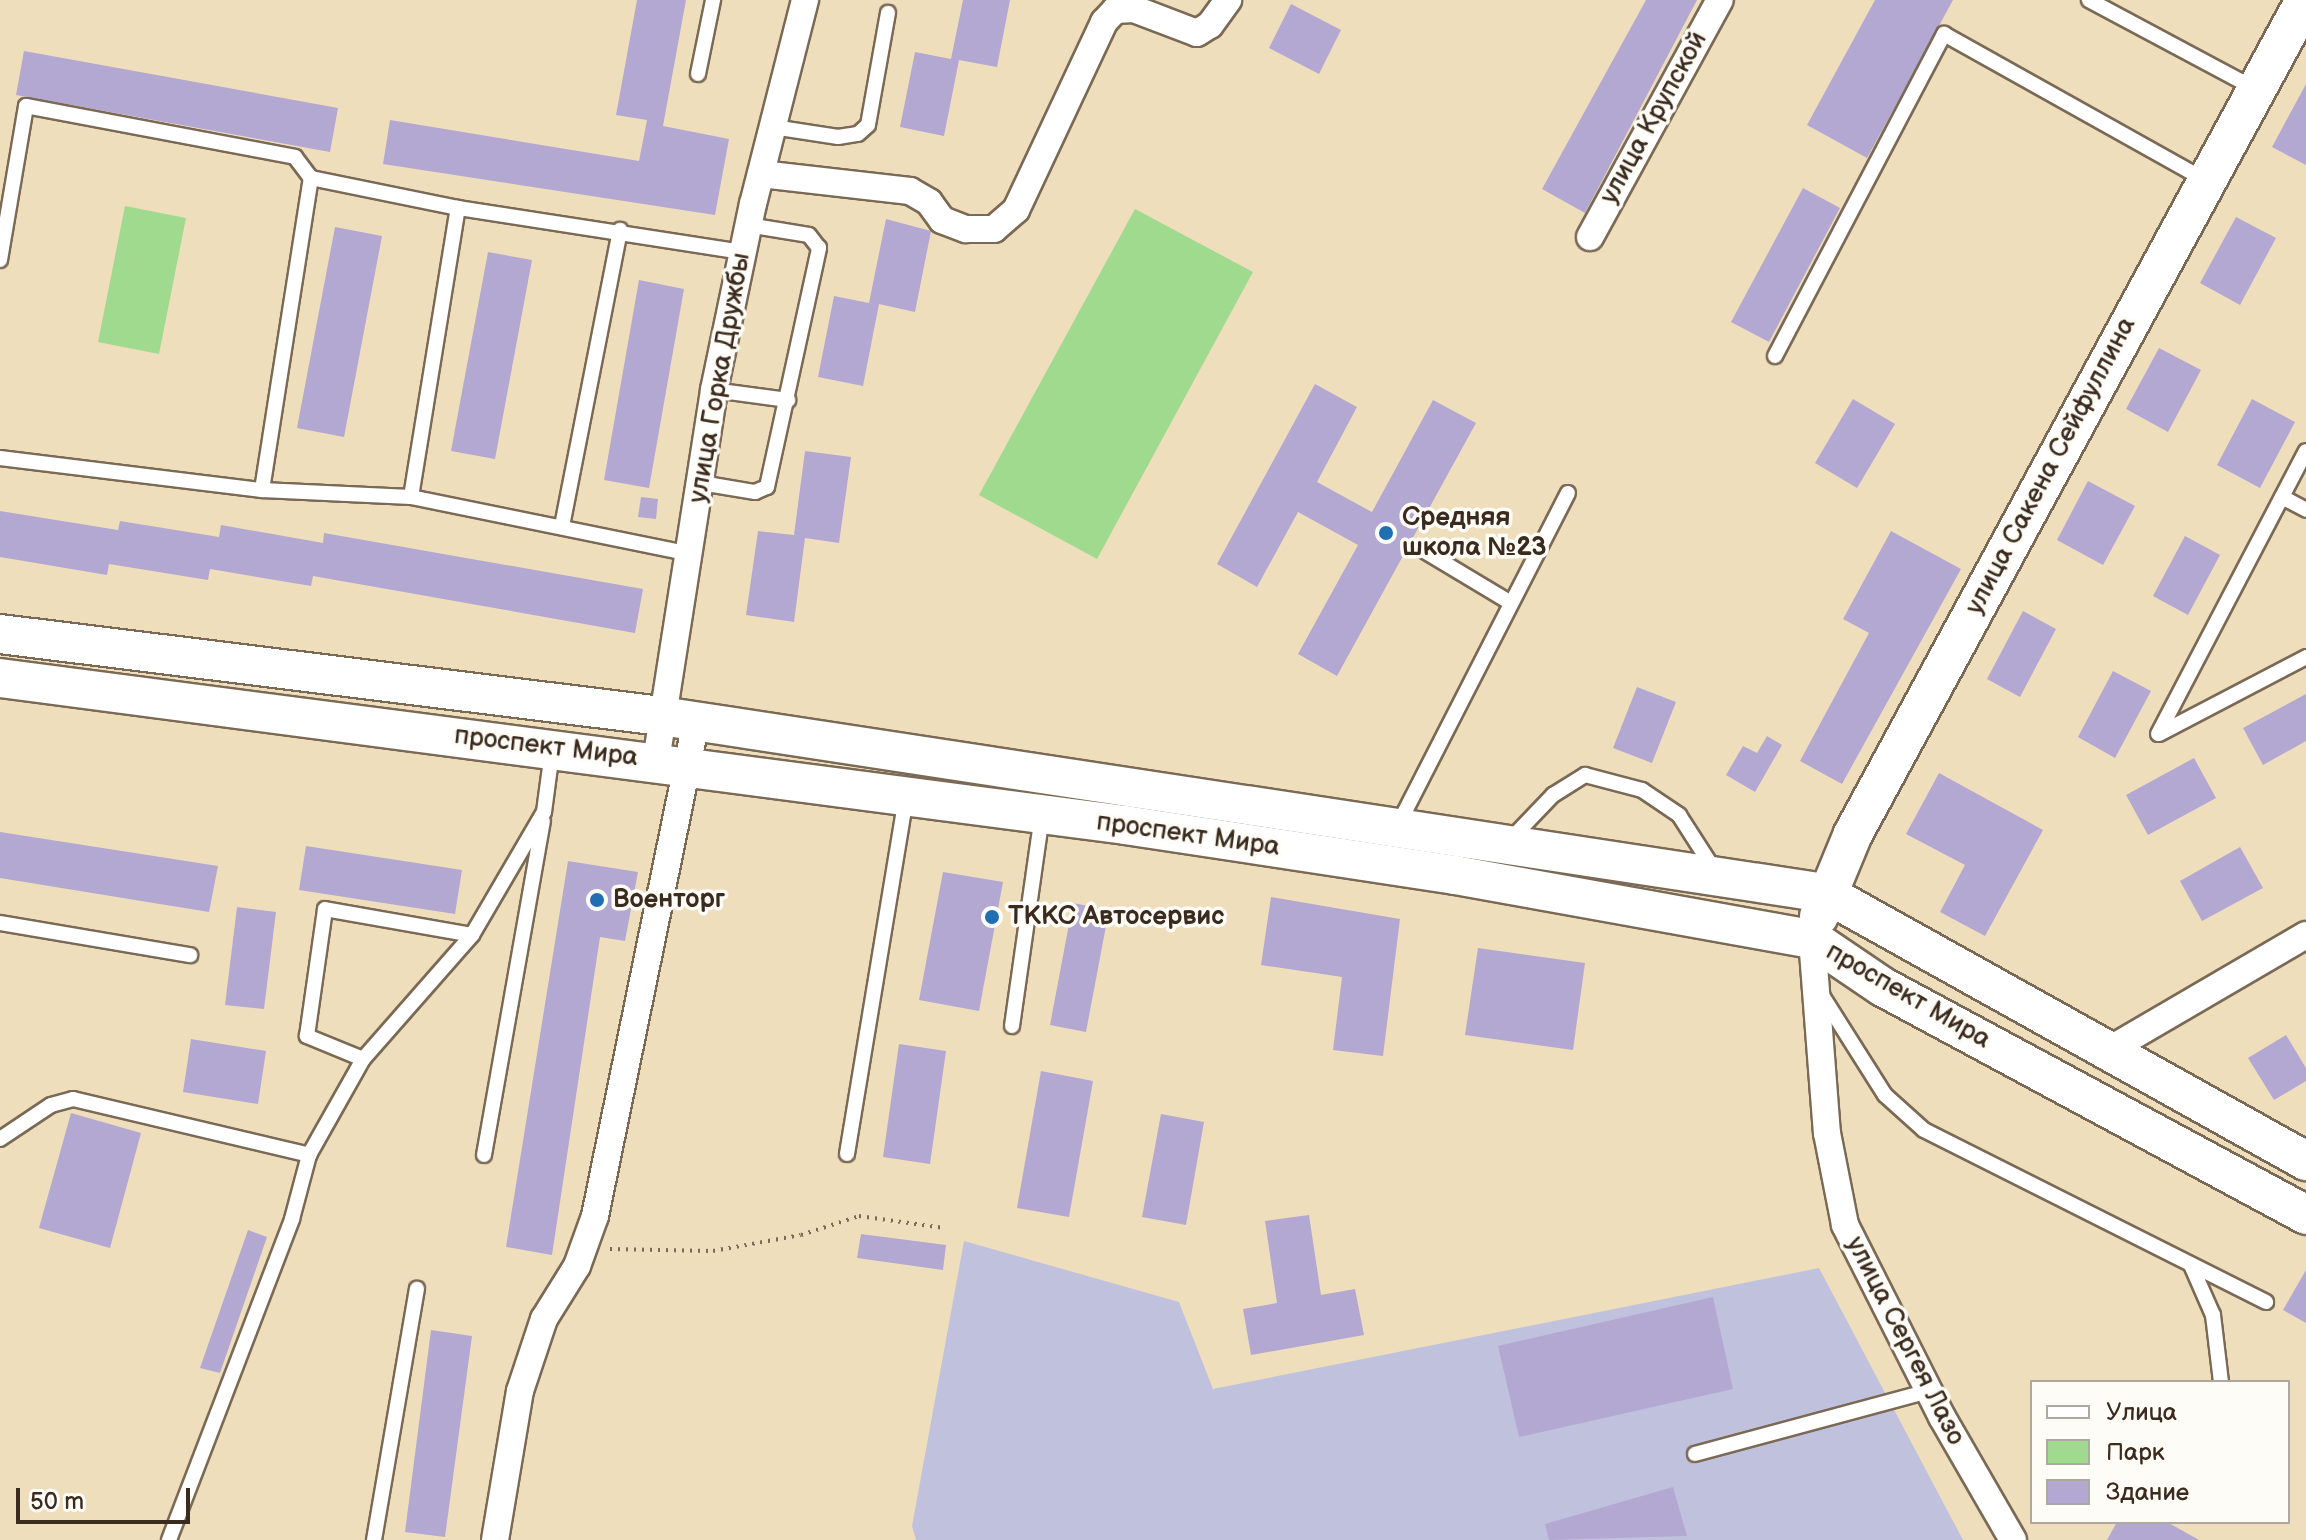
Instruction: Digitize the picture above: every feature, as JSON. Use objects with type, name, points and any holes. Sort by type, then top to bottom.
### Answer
[{"type":"main road","name":"улица Сакена Сейфуллина","points":[[1812,939],[1825,893],[2205,180],[2302,14]]},
{"type":"main road","name":"проспект Мира","points":[[0,634],[678,719],[1508,841],[1825,893],[2306,1161]]},
{"type":"main road","name":"проспект Мира","points":[[0,678],[672,763],[1042,814],[1455,875],[1812,939],[1883,987],[2306,1215]]},
{"type":"street","name":"улица Горка Дружбы","points":[[672,763],[690,554],[714,390],[748,225],[805,0]]},
{"type":"street","name":"улица Крупской","points":[[1590,237],[1720,0]]},
{"type":"street","points":[[761,174],[910,191],[929,202],[942,220],[966,229],[994,229],[1016,210],[1104,22],[1115,10],[1134,9],[1197,33],[1210,25],[1227,1]]},
{"type":"street","points":[[495,1540],[520,1391],[544,1319],[583,1248],[595,1216],[678,719]]},
{"type":"street","points":[[2109,1050],[2306,935]]},
{"type":"street","name":"улица Сергея Лазо","points":[[1812,939],[1827,1133],[1845,1225],[1928,1391],[2013,1540]]},
{"type":"lane","points":[[698,74],[713,0]]},
{"type":"lane","points":[[2089,0],[2257,89]]},
{"type":"lane","points":[[773,127],[838,137],[858,134],[868,125],[888,13]]},
{"type":"lane","points":[[1775,356],[1944,34],[2205,180]]},
{"type":"lane","points":[[0,260],[26,106],[295,157],[311,178],[458,208],[620,230],[742,252]]},
{"type":"lane","points":[[262,490],[311,178]]},
{"type":"lane","points":[[411,497],[458,208]]},
{"type":"lane","points":[[701,483],[755,492],[767,487],[819,248],[809,235],[748,225]]},
{"type":"lane","points":[[562,526],[620,230]]},
{"type":"lane","points":[[714,390],[788,400]]},
{"type":"lane","points":[[2306,451],[2158,734],[2306,657]]},
{"type":"lane","points":[[0,458],[262,490],[411,497],[690,554]]},
{"type":"lane","points":[[1397,825],[1568,493]]},
{"type":"lane","points":[[2282,497],[2306,510]]},
{"type":"lane","points":[[1421,549],[1511,603]]},
{"type":"lane","points":[[484,1155],[553,748]]},
{"type":"lane","points":[[1508,841],[1553,795],[1585,775],[1642,790],[1679,815],[1720,878]]},
{"type":"lane","points":[[847,1154],[907,795]]},
{"type":"lane","points":[[169,1540],[292,1219],[309,1155],[363,1059],[472,935],[544,812]]},
{"type":"lane","points":[[1012,1026],[1042,814]]},
{"type":"lane","points":[[363,1059],[307,1036],[325,909],[472,935]]},
{"type":"lane","points":[[0,923],[190,955]]},
{"type":"lane","points":[[1814,982],[1848,1042],[1885,1095],[1924,1130],[2266,1302]]},
{"type":"lane","points":[[0,1139],[51,1105],[73,1099],[309,1155]]},
{"type":"lane","points":[[2191,1265],[2213,1315],[2221,1380]]},
{"type":"lane","points":[[374,1540],[417,1289]]},
{"type":"lane","points":[[1695,1454],[1928,1391]]},
{"type":"path","points":[[583,1248],[713,1251],[801,1235],[859,1216],[944,1228]]},
{"type":"shaded area","points":[[964,1241],[1179,1302],[1213,1389],[1819,1268],[1963,1540],[916,1540],[912,1526]]},
{"type":"green space","points":[[125,206],[186,218],[159,354],[98,342]]},
{"type":"green space","points":[[1135,209],[1253,272],[1097,559],[979,495]]},
{"type":"building","points":[[637,0],[686,0],[663,126],[729,139],[715,215],[383,164],[390,120],[639,161],[647,120],[616,115]]},
{"type":"building","points":[[963,0],[1010,0],[997,67],[959,60],[944,136],[900,127],[915,52],[951,59]]},
{"type":"building","points":[[1646,0],[1697,0],[1585,213],[1542,189]]},
{"type":"building","points":[[1875,0],[1953,0],[1867,158],[1807,125]]},
{"type":"building","points":[[1291,4],[1341,30],[1319,74],[1269,48]]},
{"type":"building","points":[[24,51],[338,108],[330,152],[16,95]]},
{"type":"building","points":[[2306,84],[2306,165],[2272,147]]},
{"type":"building","points":[[1803,188],[1840,208],[1769,342],[1731,322]]},
{"type":"building","points":[[2236,217],[2276,238],[2240,305],[2200,283]]},
{"type":"building","points":[[886,219],[931,231],[915,312],[879,304],[863,386],[818,377],[834,296],[869,303]]},
{"type":"building","points":[[335,227],[382,236],[344,437],[297,428]]},
{"type":"building","points":[[488,252],[532,260],[495,459],[451,451]]},
{"type":"building","points":[[639,280],[684,289],[649,488],[604,480]]},
{"type":"building","points":[[2159,348],[2201,370],[2168,432],[2126,409]]},
{"type":"building","points":[[1315,384],[1357,407],[1317,482],[1372,512],[1433,400],[1476,423],[1337,676],[1298,654],[1358,545],[1298,512],[1257,587],[1217,564]]},
{"type":"building","points":[[1853,399],[1895,424],[1857,488],[1815,463]]},
{"type":"building","points":[[2252,399],[2295,422],[2260,488],[2217,465]]},
{"type":"building","points":[[805,451],[851,457],[839,543],[805,538],[794,622],[746,615],[758,531],[794,535]]},
{"type":"building","points":[[2088,481],[2135,506],[2103,565],[2057,540]]},
{"type":"building","points":[[641,497],[658,499],[656,519],[638,517]]},
{"type":"building","points":[[0,511],[118,530],[120,521],[219,537],[221,525],[323,543],[324,533],[643,589],[635,633],[313,576],[311,586],[210,569],[208,580],[109,564],[107,575],[0,557]]},
{"type":"building","points":[[1891,531],[1961,569],[1842,784],[1800,761],[1869,633],[1843,619]]},
{"type":"building","points":[[2185,536],[2220,555],[2188,615],[2153,596]]},
{"type":"building","points":[[2023,611],[2056,629],[2020,697],[1987,679]]},
{"type":"building","points":[[2113,671],[2151,691],[2115,758],[2078,737]]},
{"type":"building","points":[[1637,687],[1676,702],[1652,763],[1613,748]]},
{"type":"building","points":[[2306,694],[2306,741],[2263,765],[2243,728]]},
{"type":"building","points":[[1767,736],[1782,745],[1755,792],[1726,775],[1743,746],[1757,753]]},
{"type":"building","points":[[2194,758],[2216,798],[2148,835],[2126,795]]},
{"type":"building","points":[[1939,773],[2043,830],[1985,936],[1940,912],[1965,865],[1906,834]]},
{"type":"building","points":[[0,832],[218,866],[209,912],[0,878]]},
{"type":"building","points":[[306,846],[462,870],[455,914],[299,890]]},
{"type":"building","points":[[2240,847],[2263,888],[2202,921],[2180,881]]},
{"type":"building","points":[[568,861],[638,872],[625,941],[600,937],[552,1255],[506,1247]]},
{"type":"building","points":[[943,872],[1003,882],[979,1011],[919,1000]]},
{"type":"building","points":[[1271,897],[1400,919],[1383,1056],[1333,1050],[1342,977],[1261,965]]},
{"type":"building","points":[[1073,903],[1109,910],[1086,1032],[1050,1025]]},
{"type":"building","points":[[237,907],[276,912],[264,1009],[225,1005]]},
{"type":"building","points":[[1478,948],[1585,963],[1573,1050],[1465,1035]]},
{"type":"building","points":[[2286,1035],[2306,1068],[2306,1081],[2274,1100],[2248,1058]]},
{"type":"building","points":[[191,1039],[266,1051],[258,1104],[183,1092]]},
{"type":"building","points":[[899,1044],[946,1051],[930,1164],[883,1157]]},
{"type":"building","points":[[1041,1071],[1093,1081],[1069,1217],[1017,1208]]},
{"type":"building","points":[[71,1113],[141,1133],[110,1248],[39,1228]]},
{"type":"building","points":[[1161,1114],[1204,1122],[1186,1225],[1142,1217]]},
{"type":"building","points":[[1309,1215],[1321,1295],[1355,1289],[1364,1335],[1251,1355],[1243,1309],[1277,1303],[1265,1221]]},
{"type":"building","points":[[248,1230],[267,1237],[220,1373],[200,1368]]},
{"type":"building","points":[[861,1234],[946,1245],[943,1270],[857,1258]]},
{"type":"building","points":[[2306,1270],[2306,1323],[2283,1310]]},
{"type":"building","points":[[1713,1297],[1733,1389],[1519,1437],[1498,1346]]},
{"type":"building","points":[[431,1330],[472,1336],[445,1537],[405,1532]]},
{"type":"building","points":[[1673,1487],[1687,1536],[1549,1540],[1545,1524]]},
{"type":"building","points":[[2116,1524],[2171,1524],[2199,1540],[2107,1540]]},
{"type":"place","name":"Средняя школа №23","points":[[1386,533]]},
{"type":"place","name":"Военторг","points":[[597,900]]},
{"type":"place","name":"ТККС Автосервис","points":[[992,917]]}]
